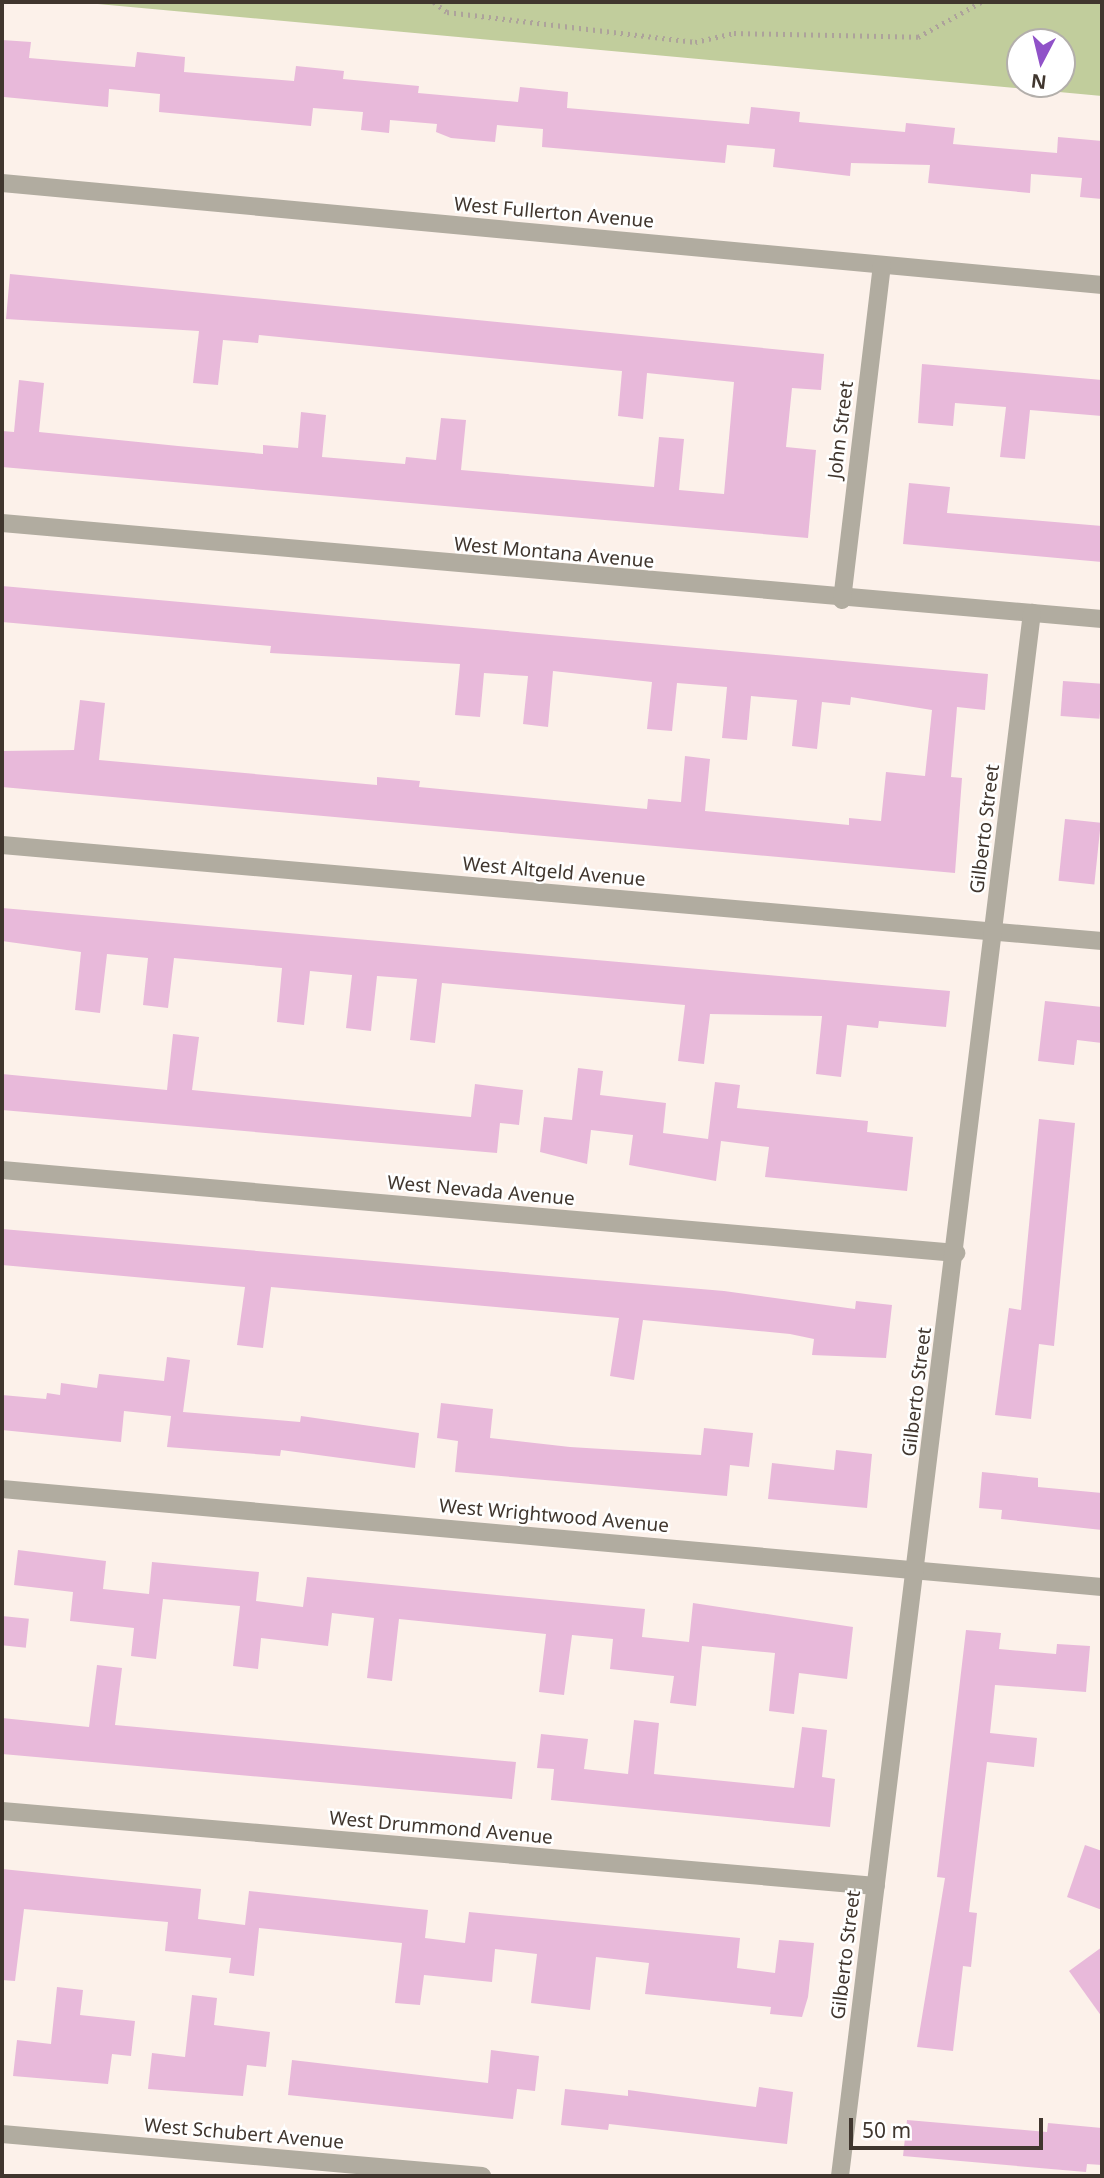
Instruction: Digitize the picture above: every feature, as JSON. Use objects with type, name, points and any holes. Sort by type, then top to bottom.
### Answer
[{"type":"street","name":"West Fullerton Avenue","points":[[2,183],[1102,285]]},
{"type":"street","name":"John Street","points":[[842,600],[882,265]]},
{"type":"street","name":"West Montana Avenue","points":[[2,523],[842,600],[1102,620]]},
{"type":"street","name":"Gilberto Street","points":[[840,2176],[956,1253],[1032,613]]},
{"type":"street","name":"West Altgeld Avenue","points":[[2,845],[1102,941]]},
{"type":"street","name":"West Nevada Avenue","points":[[2,1170],[956,1253]]},
{"type":"street","name":"West Wrightwood Avenue","points":[[2,1489],[915,1568],[1102,1587]]},
{"type":"street","name":"West Drummond Avenue","points":[[2,1811],[876,1886]]},
{"type":"street","name":"West Schubert Avenue","points":[[2,2134],[482,2176]]},
{"type":"path","points":[[434,2],[447,12],[695,41],[734,33],[918,37],[981,2]]},
{"type":"green space","points":[[76,2],[1102,2],[1102,96],[1076,94],[1076,28],[1006,28],[1006,87]]},
{"type":"building","points":[[2,40],[31,42],[29,58],[135,67],[137,52],[185,57],[184,72],[294,81],[296,66],[344,71],[343,79],[419,86],[418,93],[518,102],[520,87],[568,92],[567,108],[749,124],[751,107],[800,112],[799,122],[905,132],[906,123],[955,128],[953,144],[1057,153],[1058,137],[1102,141],[1102,199],[1080,197],[1082,178],[1031,174],[1030,193],[928,183],[930,165],[851,163],[850,176],[773,167],[775,149],[727,145],[725,163],[542,147],[543,129],[497,125],[495,142],[451,138],[436,132],[437,124],[390,120],[389,133],[361,130],[363,112],[313,108],[311,126],[159,112],[160,94],[109,89],[108,107],[4,97]]},
{"type":"building","points":[[10,274],[824,354],[821,390],[792,388],[786,447],[816,450],[808,538],[2,467],[2,431],[14,432],[19,380],[44,383],[39,432],[263,454],[263,445],[298,448],[301,412],[326,415],[322,457],[405,464],[406,457],[436,460],[441,418],[466,420],[461,470],[654,487],[659,437],[684,439],[679,490],[724,494],[734,382],[647,373],[643,419],[618,416],[622,371],[259,335],[258,343],[223,340],[218,385],[193,383],[199,331],[6,319]]},
{"type":"building","points":[[922,364],[1102,380],[1102,416],[1030,410],[1025,459],[1000,457],[1006,407],[955,403],[953,426],[918,423]]},
{"type":"building","points":[[909,483],[950,487],[947,513],[1102,526],[1102,562],[903,544]]},
{"type":"building","points":[[2,586],[988,674],[985,710],[957,707],[951,777],[962,778],[955,873],[2,787],[2,751],[74,750],[80,700],[105,703],[99,760],[377,785],[377,777],[420,781],[419,787],[647,809],[648,799],[681,802],[685,756],[710,759],[705,811],[849,825],[849,818],[881,821],[886,772],[925,776],[932,710],[851,697],[850,705],[822,702],[817,749],[792,746],[797,700],[751,696],[747,740],[722,738],[727,687],[677,683],[672,731],[647,729],[652,682],[553,671],[548,727],[523,724],[528,676],[484,673],[480,717],[455,715],[460,664],[270,653],[271,646],[2,622]]},
{"type":"building","points":[[1063,681],[1102,684],[1099,719],[1061,716]]},
{"type":"building","points":[[1065,819],[1101,823],[1094,884],[1059,881]]},
{"type":"building","points":[[2,908],[950,991],[946,1027],[879,1021],[878,1028],[847,1025],[841,1077],[816,1074],[822,1016],[710,1014],[704,1064],[678,1061],[685,1005],[442,983],[435,1043],[410,1040],[417,979],[377,976],[371,1031],[346,1028],[352,975],[310,971],[304,1025],[277,1022],[282,968],[174,958],[168,1008],[143,1005],[148,958],[107,954],[100,1013],[75,1010],[81,952],[2,941]]},
{"type":"building","points":[[1045,1001],[1102,1007],[1102,1043],[1077,1040],[1074,1065],[1038,1061]]},
{"type":"building","points":[[173,1034],[199,1037],[192,1090],[471,1117],[475,1084],[523,1090],[519,1125],[500,1123],[497,1153],[2,1110],[2,1074],[167,1090]]},
{"type":"building","points":[[578,1068],[603,1071],[600,1095],[666,1103],[663,1133],[708,1139],[715,1082],[740,1085],[737,1108],[868,1121],[867,1132],[913,1137],[907,1191],[765,1177],[769,1147],[721,1141],[716,1181],[629,1165],[633,1135],[591,1130],[587,1164],[540,1152],[544,1117],[572,1120]]},
{"type":"building","points":[[1039,1119],[1075,1123],[1054,1346],[1039,1344],[1031,1419],[995,1415],[1009,1308],[1021,1310]]},
{"type":"building","points":[[2,1229],[724,1291],[855,1309],[856,1301],[892,1305],[886,1358],[812,1355],[814,1339],[790,1334],[643,1320],[634,1380],[610,1376],[619,1318],[271,1287],[263,1348],[237,1345],[245,1287],[2,1265]]},
{"type":"building","points":[[167,1357],[190,1360],[183,1412],[300,1422],[301,1416],[419,1433],[415,1468],[281,1450],[280,1456],[167,1447],[171,1416],[124,1411],[121,1442],[2,1430],[2,1395],[46,1399],[47,1393],[60,1395],[61,1383],[97,1388],[99,1374],[164,1381]]},
{"type":"building","points":[[441,1403],[493,1409],[490,1438],[570,1447],[701,1455],[704,1428],[753,1433],[749,1467],[730,1465],[727,1496],[455,1472],[458,1441],[437,1438]]},
{"type":"building","points":[[836,1450],[872,1454],[867,1508],[768,1499],[772,1463],[834,1470]]},
{"type":"building","points":[[982,1472],[1038,1478],[1038,1487],[1102,1493],[1102,1530],[1001,1519],[1002,1510],[979,1508]]},
{"type":"building","points":[[18,1550],[106,1561],[103,1589],[149,1594],[152,1562],[259,1572],[256,1601],[303,1607],[307,1577],[645,1609],[642,1637],[689,1642],[693,1603],[853,1627],[847,1679],[799,1673],[794,1714],[769,1711],[775,1653],[702,1646],[696,1706],[670,1703],[674,1676],[610,1669],[613,1639],[572,1635],[564,1695],[539,1692],[546,1634],[399,1619],[392,1681],[367,1678],[374,1618],[332,1613],[328,1646],[261,1638],[258,1669],[233,1666],[240,1606],[163,1599],[156,1659],[131,1656],[134,1628],[70,1621],[73,1592],[14,1585]]},
{"type":"building","points":[[2,1616],[29,1619],[26,1648],[2,1645]]},
{"type":"building","points":[[966,1630],[1001,1633],[999,1649],[1056,1654],[1057,1644],[1090,1646],[1086,1692],[995,1685],[990,1733],[1037,1738],[1034,1767],[987,1762],[969,1912],[977,1913],[971,1967],[963,1966],[953,2051],[917,2047],[945,1878],[937,1877]]},
{"type":"building","points":[[97,1665],[122,1668],[115,1725],[516,1762],[512,1799],[2,1754],[2,1718],[89,1727]]},
{"type":"building","points":[[634,1720],[659,1723],[654,1774],[794,1788],[802,1727],[827,1730],[822,1777],[835,1779],[830,1827],[551,1800],[554,1769],[537,1768],[541,1734],[588,1739],[584,1769],[628,1774]]},
{"type":"building","points":[[1085,1845],[1102,1851],[1102,1910],[1067,1897]]},
{"type":"building","points":[[2,1869],[201,1889],[198,1919],[245,1925],[249,1891],[428,1910],[425,1938],[465,1943],[469,1912],[740,1938],[737,1968],[775,1973],[779,1940],[814,1943],[808,1997],[802,2017],[770,2014],[771,2007],[645,1994],[649,1963],[596,1957],[590,2010],[531,2003],[537,1954],[495,1949],[492,1982],[424,1975],[420,2005],[395,2003],[402,1943],[259,1928],[254,1976],[229,1973],[231,1958],[165,1951],[168,1922],[24,1909],[15,1981],[2,1980]]},
{"type":"building","points":[[1102,1947],[1102,2017],[1069,1971]]},
{"type":"building","points":[[57,1987],[83,1990],[80,2015],[135,2021],[131,2056],[112,2054],[108,2084],[13,2076],[17,2040],[51,2044]]},
{"type":"building","points":[[192,1995],[217,1998],[214,2025],[270,2032],[266,2067],[247,2065],[243,2096],[148,2089],[152,2053],[185,2057]]},
{"type":"building","points":[[491,2050],[539,2056],[535,2091],[517,2089],[513,2119],[288,2095],[292,2060],[488,2083]]},
{"type":"building","points":[[759,2087],[793,2092],[787,2144],[609,2124],[608,2130],[561,2125],[565,2089],[628,2096],[628,2090],[756,2107]]},
{"type":"building","points":[[907,2120],[1047,2132],[1048,2123],[1102,2128],[1102,2165],[1087,2164],[1086,2172],[903,2156]]}]
